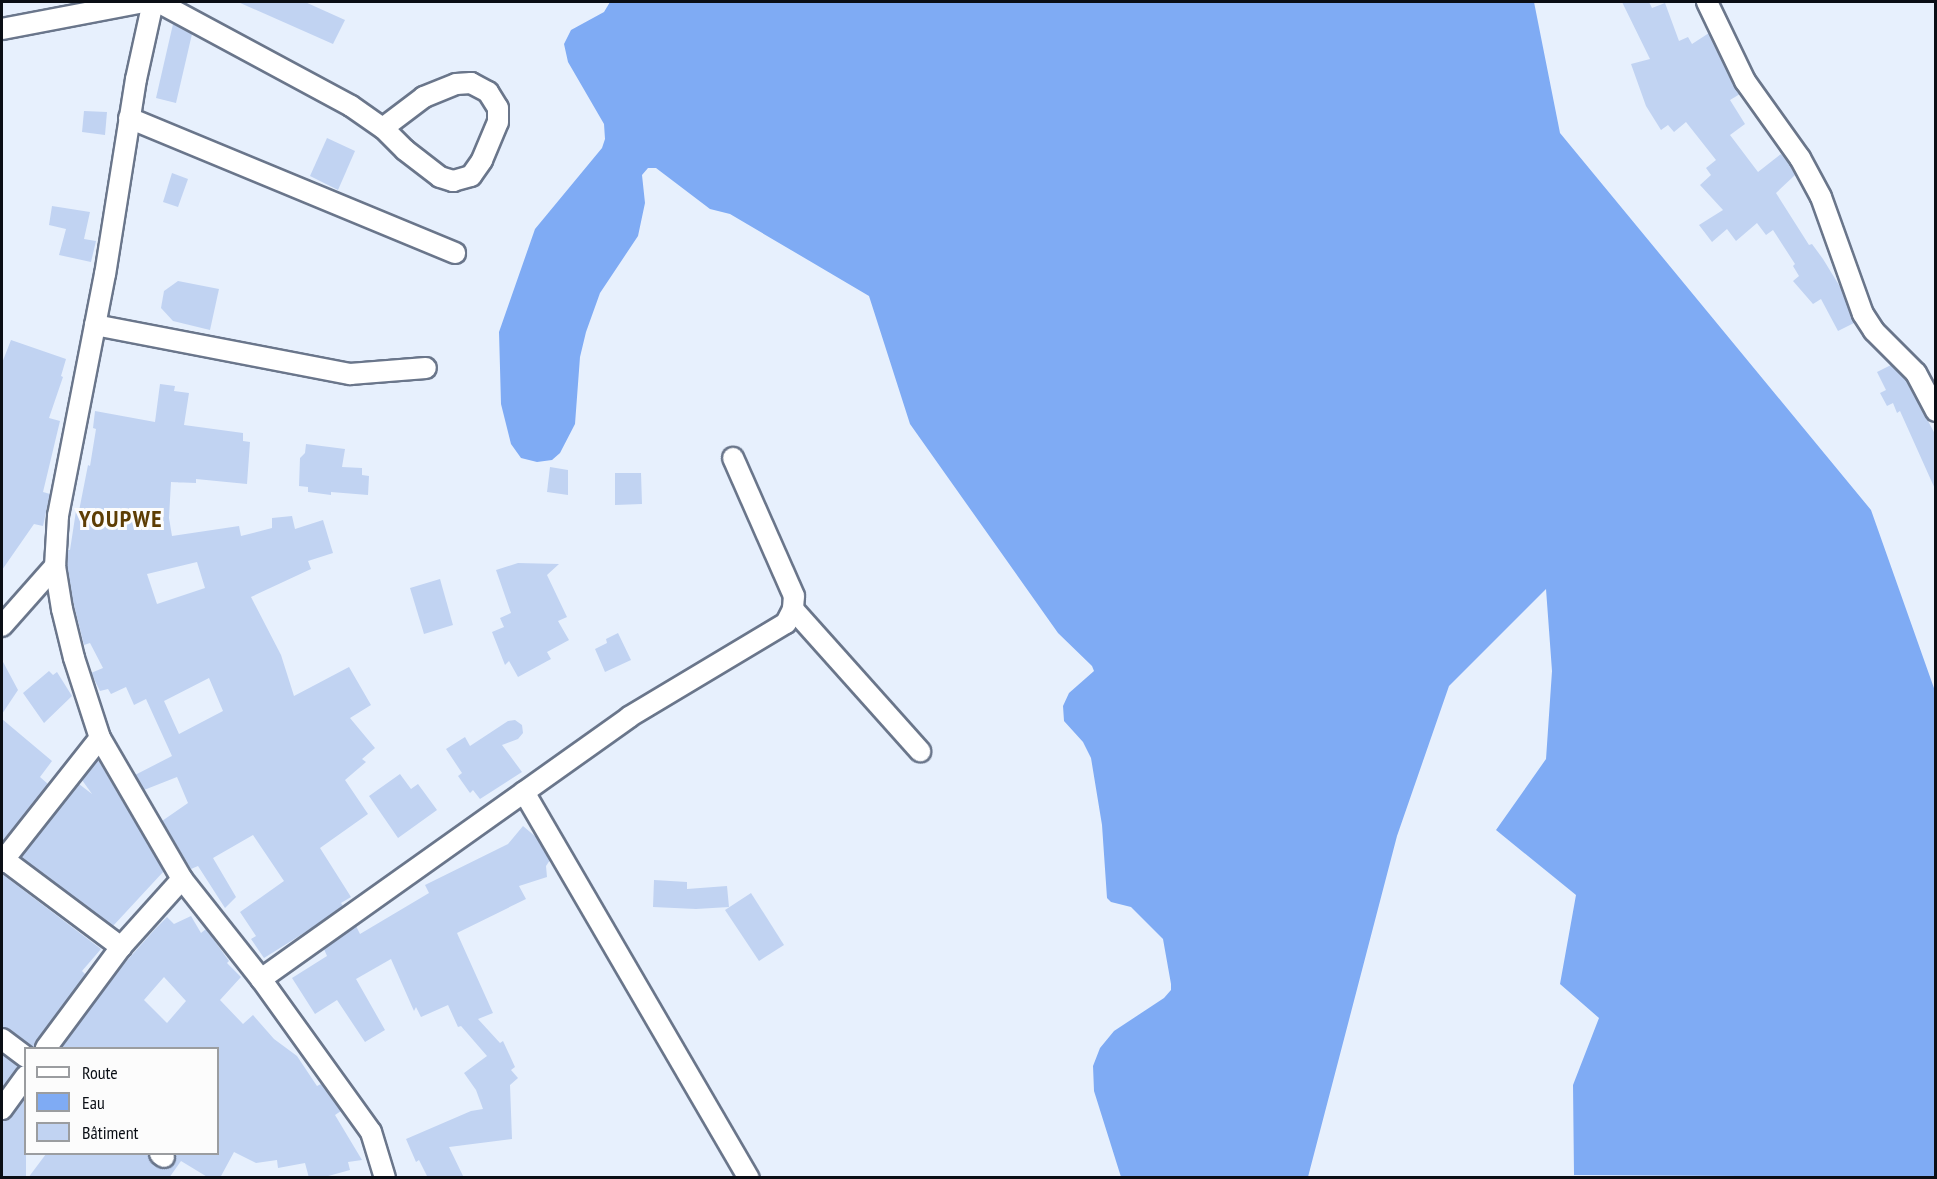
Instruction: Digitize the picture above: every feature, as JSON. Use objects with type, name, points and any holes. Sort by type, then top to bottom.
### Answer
[{"type":"street","points":[[2,29],[143,2]]},
{"type":"street","points":[[153,2],[129,118],[94,325],[58,516],[55,566],[71,648],[100,738],[182,879],[261,979],[371,1132],[385,1178]]},
{"type":"street","points":[[158,2],[351,106],[383,128],[405,150],[440,177],[453,181],[471,176],[486,152],[498,122],[498,108],[488,92],[471,83],[456,84],[424,97],[383,128]]},
{"type":"street","points":[[1707,2],[1745,81],[1800,158],[1821,197],[1863,314],[1874,331],[1916,373],[1935,411]]},
{"type":"street","points":[[129,118],[455,253]]},
{"type":"street","points":[[94,325],[350,374],[426,368]]},
{"type":"street","points":[[261,979],[629,717],[786,623],[793,609],[794,596],[733,458]]},
{"type":"street","points":[[2,626],[55,566]]},
{"type":"street","points":[[793,609],[920,751]]},
{"type":"street","points":[[100,738],[2,860],[121,947]]},
{"type":"street","points":[[524,792],[749,1178]]},
{"type":"street","points":[[47,1047],[121,947],[182,879]]},
{"type":"street","points":[[2,1039],[24,1056]]},
{"type":"street","points":[[2,1109],[24,1079]]},
{"type":"water","points":[[610,2],[1534,2],[1560,133],[1871,510],[1935,691],[1935,1177],[1574,1175],[1573,1085],[1599,1018],[1560,984],[1576,895],[1496,830],[1546,759],[1552,671],[1546,589],[1449,686],[1397,836],[1308,1177],[1121,1177],[1094,1091],[1093,1066],[1100,1048],[1114,1031],[1164,998],[1171,990],[1171,984],[1163,939],[1131,907],[1111,902],[1107,898],[1102,825],[1091,758],[1083,742],[1064,721],[1063,706],[1069,693],[1094,671],[1092,666],[1058,633],[910,424],[869,296],[730,214],[710,209],[656,168],[648,168],[642,175],[645,203],[638,236],[600,293],[586,332],[580,357],[575,424],[560,453],[552,460],[537,462],[521,458],[511,444],[501,404],[499,332],[535,229],[602,148],[605,139],[604,124],[568,62],[564,44],[571,30],[604,12]]},
{"type":"building","points":[[238,2],[305,2],[345,20],[333,44]]},
{"type":"building","points":[[1622,2],[1649,2],[1652,8],[1665,3],[1679,41],[1688,37],[1692,44],[1709,33],[1740,94],[1730,100],[1745,124],[1730,135],[1758,172],[1781,154],[1790,165],[1795,175],[1776,193],[1809,245],[1812,244],[1823,259],[1842,290],[1854,323],[1838,331],[1821,299],[1813,304],[1793,281],[1799,276],[1793,266],[1795,264],[1773,230],[1766,235],[1757,223],[1736,241],[1727,229],[1712,242],[1699,225],[1723,210],[1700,185],[1711,175],[1706,168],[1716,160],[1686,122],[1674,132],[1668,125],[1661,130],[1646,106],[1631,64],[1650,59]]},
{"type":"building","points":[[173,24],[192,34],[176,103],[156,98]]},
{"type":"building","points":[[84,111],[107,112],[105,135],[82,132]]},
{"type":"building","points":[[327,138],[355,151],[338,190],[310,176]]},
{"type":"building","points":[[172,173],[188,179],[178,207],[163,202]]},
{"type":"building","points":[[52,206],[90,212],[84,239],[96,241],[91,262],[59,255],[66,229],[49,225]]},
{"type":"building","points":[[178,281],[219,289],[210,330],[173,321],[161,308],[164,291]]},
{"type":"building","points":[[11,340],[66,359],[61,376],[63,377],[49,418],[60,421],[43,492],[50,494],[43,526],[34,524],[2,570],[2,363]]},
{"type":"building","points":[[1891,365],[1906,380],[1935,434],[1935,489],[1900,411],[1897,413],[1893,403],[1887,406],[1880,393],[1886,390],[1877,372]]},
{"type":"building","points":[[160,384],[175,386],[174,391],[189,393],[184,425],[243,433],[243,441],[250,442],[247,484],[196,479],[196,483],[171,482],[169,518],[172,536],[239,526],[241,536],[272,528],[272,518],[292,516],[295,529],[323,520],[333,553],[308,561],[311,569],[251,597],[281,655],[294,696],[349,667],[371,705],[350,718],[375,748],[362,759],[366,762],[345,780],[368,814],[320,848],[351,897],[341,903],[343,906],[312,928],[264,958],[251,939],[256,936],[240,912],[284,881],[253,835],[213,858],[236,897],[225,908],[198,866],[191,869],[162,821],[188,803],[177,777],[144,790],[135,775],[172,756],[146,699],[134,705],[126,687],[111,694],[108,689],[100,691],[91,673],[103,668],[90,643],[84,645],[73,601],[67,565],[68,550],[70,550],[76,511],[79,511],[88,465],[90,466],[96,429],[93,428],[95,411],[155,422]],"holes":[[[197,562],[205,588],[157,604],[147,574]],[[209,678],[223,711],[179,734],[164,701]]]},
{"type":"building","points":[[306,444],[345,449],[342,467],[362,468],[362,475],[369,476],[368,495],[331,492],[331,495],[308,492],[308,487],[299,486],[300,458],[305,453]]},
{"type":"building","points":[[550,467],[568,470],[568,495],[547,492]]},
{"type":"building","points":[[615,473],[641,473],[642,504],[615,505]]},
{"type":"building","points":[[518,563],[559,564],[547,575],[567,617],[558,621],[569,640],[547,652],[551,659],[518,677],[509,661],[505,665],[492,632],[504,627],[500,618],[511,613],[496,570]]},
{"type":"building","points":[[440,579],[453,625],[424,634],[410,588]]},
{"type":"building","points":[[618,633],[631,660],[605,672],[595,649],[607,643],[606,639]]},
{"type":"building","points":[[2,660],[18,690],[2,714]]},
{"type":"building","points":[[49,671],[53,675],[57,672],[72,696],[44,723],[23,693]]},
{"type":"building","points":[[2,719],[52,761],[40,777],[48,784],[2,843]]},
{"type":"building","points":[[515,720],[522,725],[523,733],[518,739],[502,745],[522,772],[480,799],[473,790],[470,793],[458,776],[462,773],[446,749],[465,737],[470,746],[508,721]]},
{"type":"building","points":[[98,760],[164,871],[113,926],[21,857],[79,784],[92,794],[82,780]]},
{"type":"building","points":[[400,774],[411,789],[418,784],[437,810],[398,838],[369,796]]},
{"type":"building","points":[[523,826],[536,837],[550,860],[546,866],[547,877],[519,886],[526,899],[457,933],[493,1013],[478,1019],[500,1043],[503,1041],[515,1067],[511,1070],[518,1078],[510,1085],[512,1139],[449,1147],[464,1178],[428,1178],[419,1160],[416,1162],[406,1139],[471,1111],[483,1109],[476,1090],[464,1073],[487,1056],[461,1026],[458,1027],[448,1005],[421,1017],[416,1007],[414,1011],[391,959],[356,979],[385,1030],[365,1042],[337,1000],[315,1014],[292,978],[327,956],[324,949],[356,926],[360,934],[429,893],[425,885],[508,844]]},
{"type":"building","points":[[2,874],[101,949],[82,971],[86,975],[36,1041],[34,1047],[9,1029],[2,1027]]},
{"type":"building","points":[[654,880],[687,882],[687,889],[727,886],[729,907],[696,909],[653,907]]},
{"type":"building","points":[[751,893],[784,945],[759,961],[725,910]]},
{"type":"building","points":[[191,916],[201,933],[206,929],[229,961],[227,963],[241,977],[220,1000],[243,1024],[253,1015],[274,1039],[297,1056],[317,1086],[321,1084],[341,1111],[335,1115],[362,1160],[348,1162],[350,1170],[321,1178],[309,1178],[305,1163],[278,1168],[277,1160],[256,1163],[234,1152],[220,1178],[209,1178],[181,1161],[169,1178],[28,1178],[45,1155],[148,1155],[152,1163],[163,1169],[173,1165],[175,1155],[219,1155],[219,1047],[62,1047],[123,965],[167,917],[174,924]],"holes":[[[164,977],[186,1001],[167,1023],[144,1000]]]},
{"type":"building","points":[[2,1054],[19,1067],[2,1089]]},
{"type":"building","points":[[24,1100],[26,1178],[2,1178],[2,1121],[11,1116]]},
{"type":"district","name":"YOUPWE","points":[[121,519]]}]
